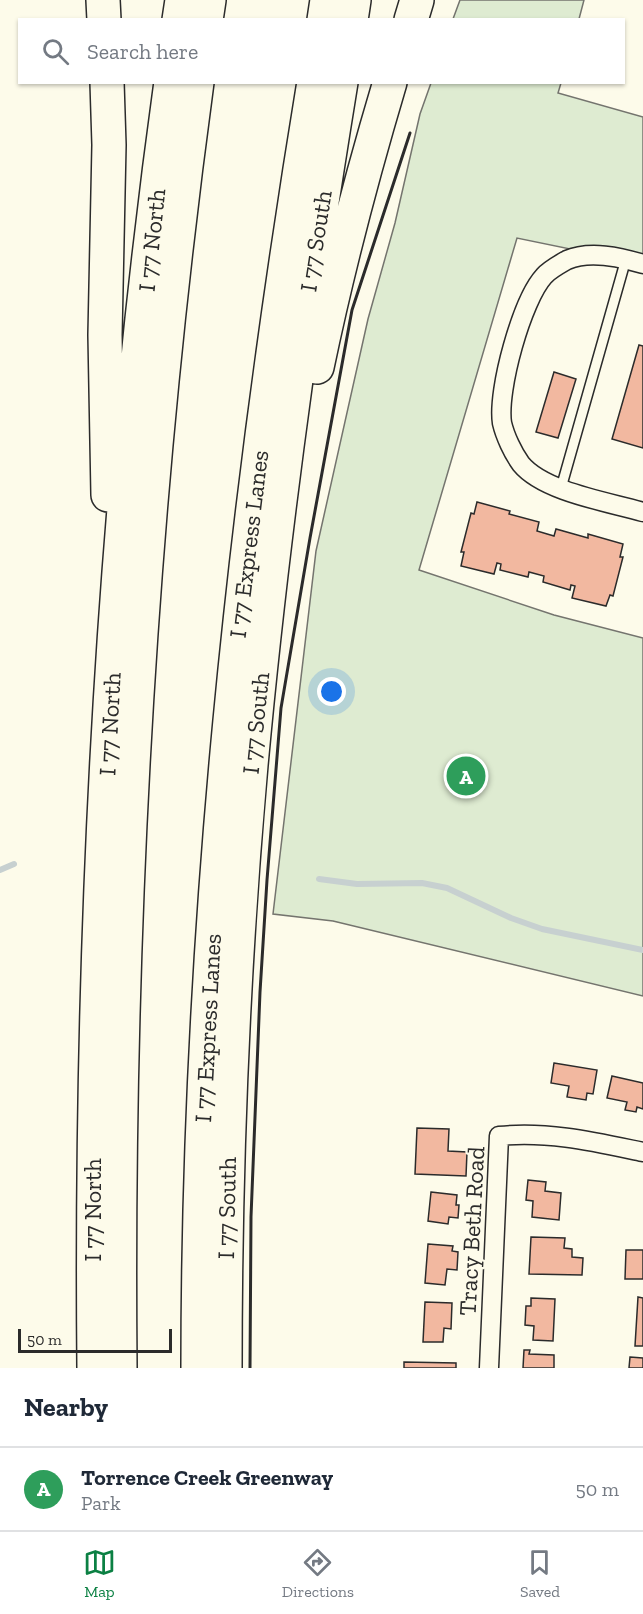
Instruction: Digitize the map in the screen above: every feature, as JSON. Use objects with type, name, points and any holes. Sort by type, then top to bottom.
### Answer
[{"type":"highway","points":[[103,0],[104,18]]},
{"type":"highway","points":[[179,18],[182,0]]},
{"type":"highway","points":[[206,18],[209,0]]},
{"type":"highway","points":[[324,18],[327,0]]},
{"type":"highway","points":[[351,18],[354,0]]},
{"type":"highway","points":[[412,18],[417,0]]},
{"type":"highway","points":[[107,84],[109,145],[105,335],[111,691]]},
{"type":"highway","name":"I 77 North","points":[[93,1368],[93,1155],[97,992],[111,691],[135,391],[171,84]]},
{"type":"highway","points":[[120,1368],[123,993],[138,693],[162,393],[177,242],[197,84]]},
{"type":"highway","name":"I 77 Express Lanes","points":[[198,1368],[203,1103],[210,966],[225,763],[240,612],[278,313],[314,84]]},
{"type":"highway","name":"I 77 South","points":[[225,1368],[227,1205],[236,979],[251,765],[266,615],[304,317],[341,84]]},
{"type":"highway","points":[[266,615],[344,246],[366,160],[389,84]]},
{"type":"street","points":[[635,262],[591,255],[568,260],[545,275],[530,297],[515,340],[502,400],[502,423],[522,465],[539,479],[561,488],[643,512]]},
{"type":"street","name":"Tracy Beth Road","points":[[489,1368],[500,1136],[543,1135],[576,1138],[643,1152]]},
{"type":"lane","points":[[561,488],[635,262]]},
{"type":"green space","points":[[460,0],[584,0],[579,18],[453,18]]},
{"type":"green space","points":[[431,84],[561,84],[558,93],[643,117],[643,264],[517,238],[419,570],[554,615],[643,638],[643,996],[333,921],[273,914],[316,551],[368,319],[395,223],[420,114]]},
{"type":"building","points":[[639,345],[643,346],[643,448],[612,439]]},
{"type":"building","points":[[554,372],[576,379],[558,438],[536,432]]},
{"type":"building","points":[[477,502],[539,522],[537,531],[554,536],[556,529],[588,538],[588,534],[623,544],[620,557],[623,557],[613,596],[610,595],[606,606],[572,598],[575,586],[571,585],[570,590],[543,582],[544,576],[529,572],[528,577],[500,570],[501,564],[497,563],[494,574],[461,566],[464,552],[461,552],[471,513],[474,514]]},
{"type":"building","points":[[554,1063],[597,1070],[593,1094],[587,1093],[586,1100],[567,1097],[569,1086],[551,1083]]},
{"type":"building","points":[[612,1076],[643,1083],[643,1109],[637,1107],[636,1112],[625,1110],[627,1102],[607,1098]]},
{"type":"building","points":[[417,1128],[449,1129],[448,1151],[467,1152],[466,1176],[415,1174]]},
{"type":"building","points":[[528,1180],[546,1182],[545,1191],[561,1193],[559,1220],[532,1217],[533,1201],[526,1200]]},
{"type":"building","points":[[431,1192],[457,1195],[458,1218],[449,1217],[448,1224],[428,1221]]},
{"type":"building","points":[[531,1237],[565,1238],[564,1248],[572,1249],[572,1257],[583,1258],[582,1275],[529,1274]]},
{"type":"building","points":[[428,1244],[453,1246],[452,1251],[458,1252],[457,1270],[447,1269],[445,1285],[425,1283]]},
{"type":"building","points":[[626,1250],[643,1250],[643,1279],[625,1279]]},
{"type":"building","points":[[638,1297],[643,1298],[643,1346],[635,1346]]},
{"type":"building","points":[[531,1298],[555,1299],[553,1341],[533,1340],[534,1326],[525,1325],[526,1306],[531,1306]]},
{"type":"building","points":[[425,1302],[452,1303],[451,1329],[444,1328],[443,1342],[423,1342]]},
{"type":"building","points":[[524,1350],[530,1350],[529,1354],[554,1355],[554,1368],[523,1368]]},
{"type":"building","points":[[630,1357],[643,1358],[643,1368],[629,1368]]},
{"type":"building","points":[[404,1362],[456,1363],[456,1368],[404,1368]]},
{"type":"waterway","points":[[0,870],[14,864]]},
{"type":"waterway","points":[[319,879],[357,884],[422,883],[447,888],[511,918],[542,929],[643,950]]},
{"type":"wall","points":[[250,1368],[251,1217],[260,992],[281,708],[352,310],[410,133]]},
{"type":"place","name":"Torrence Creek Greenway","points":[[466,776]]}]
